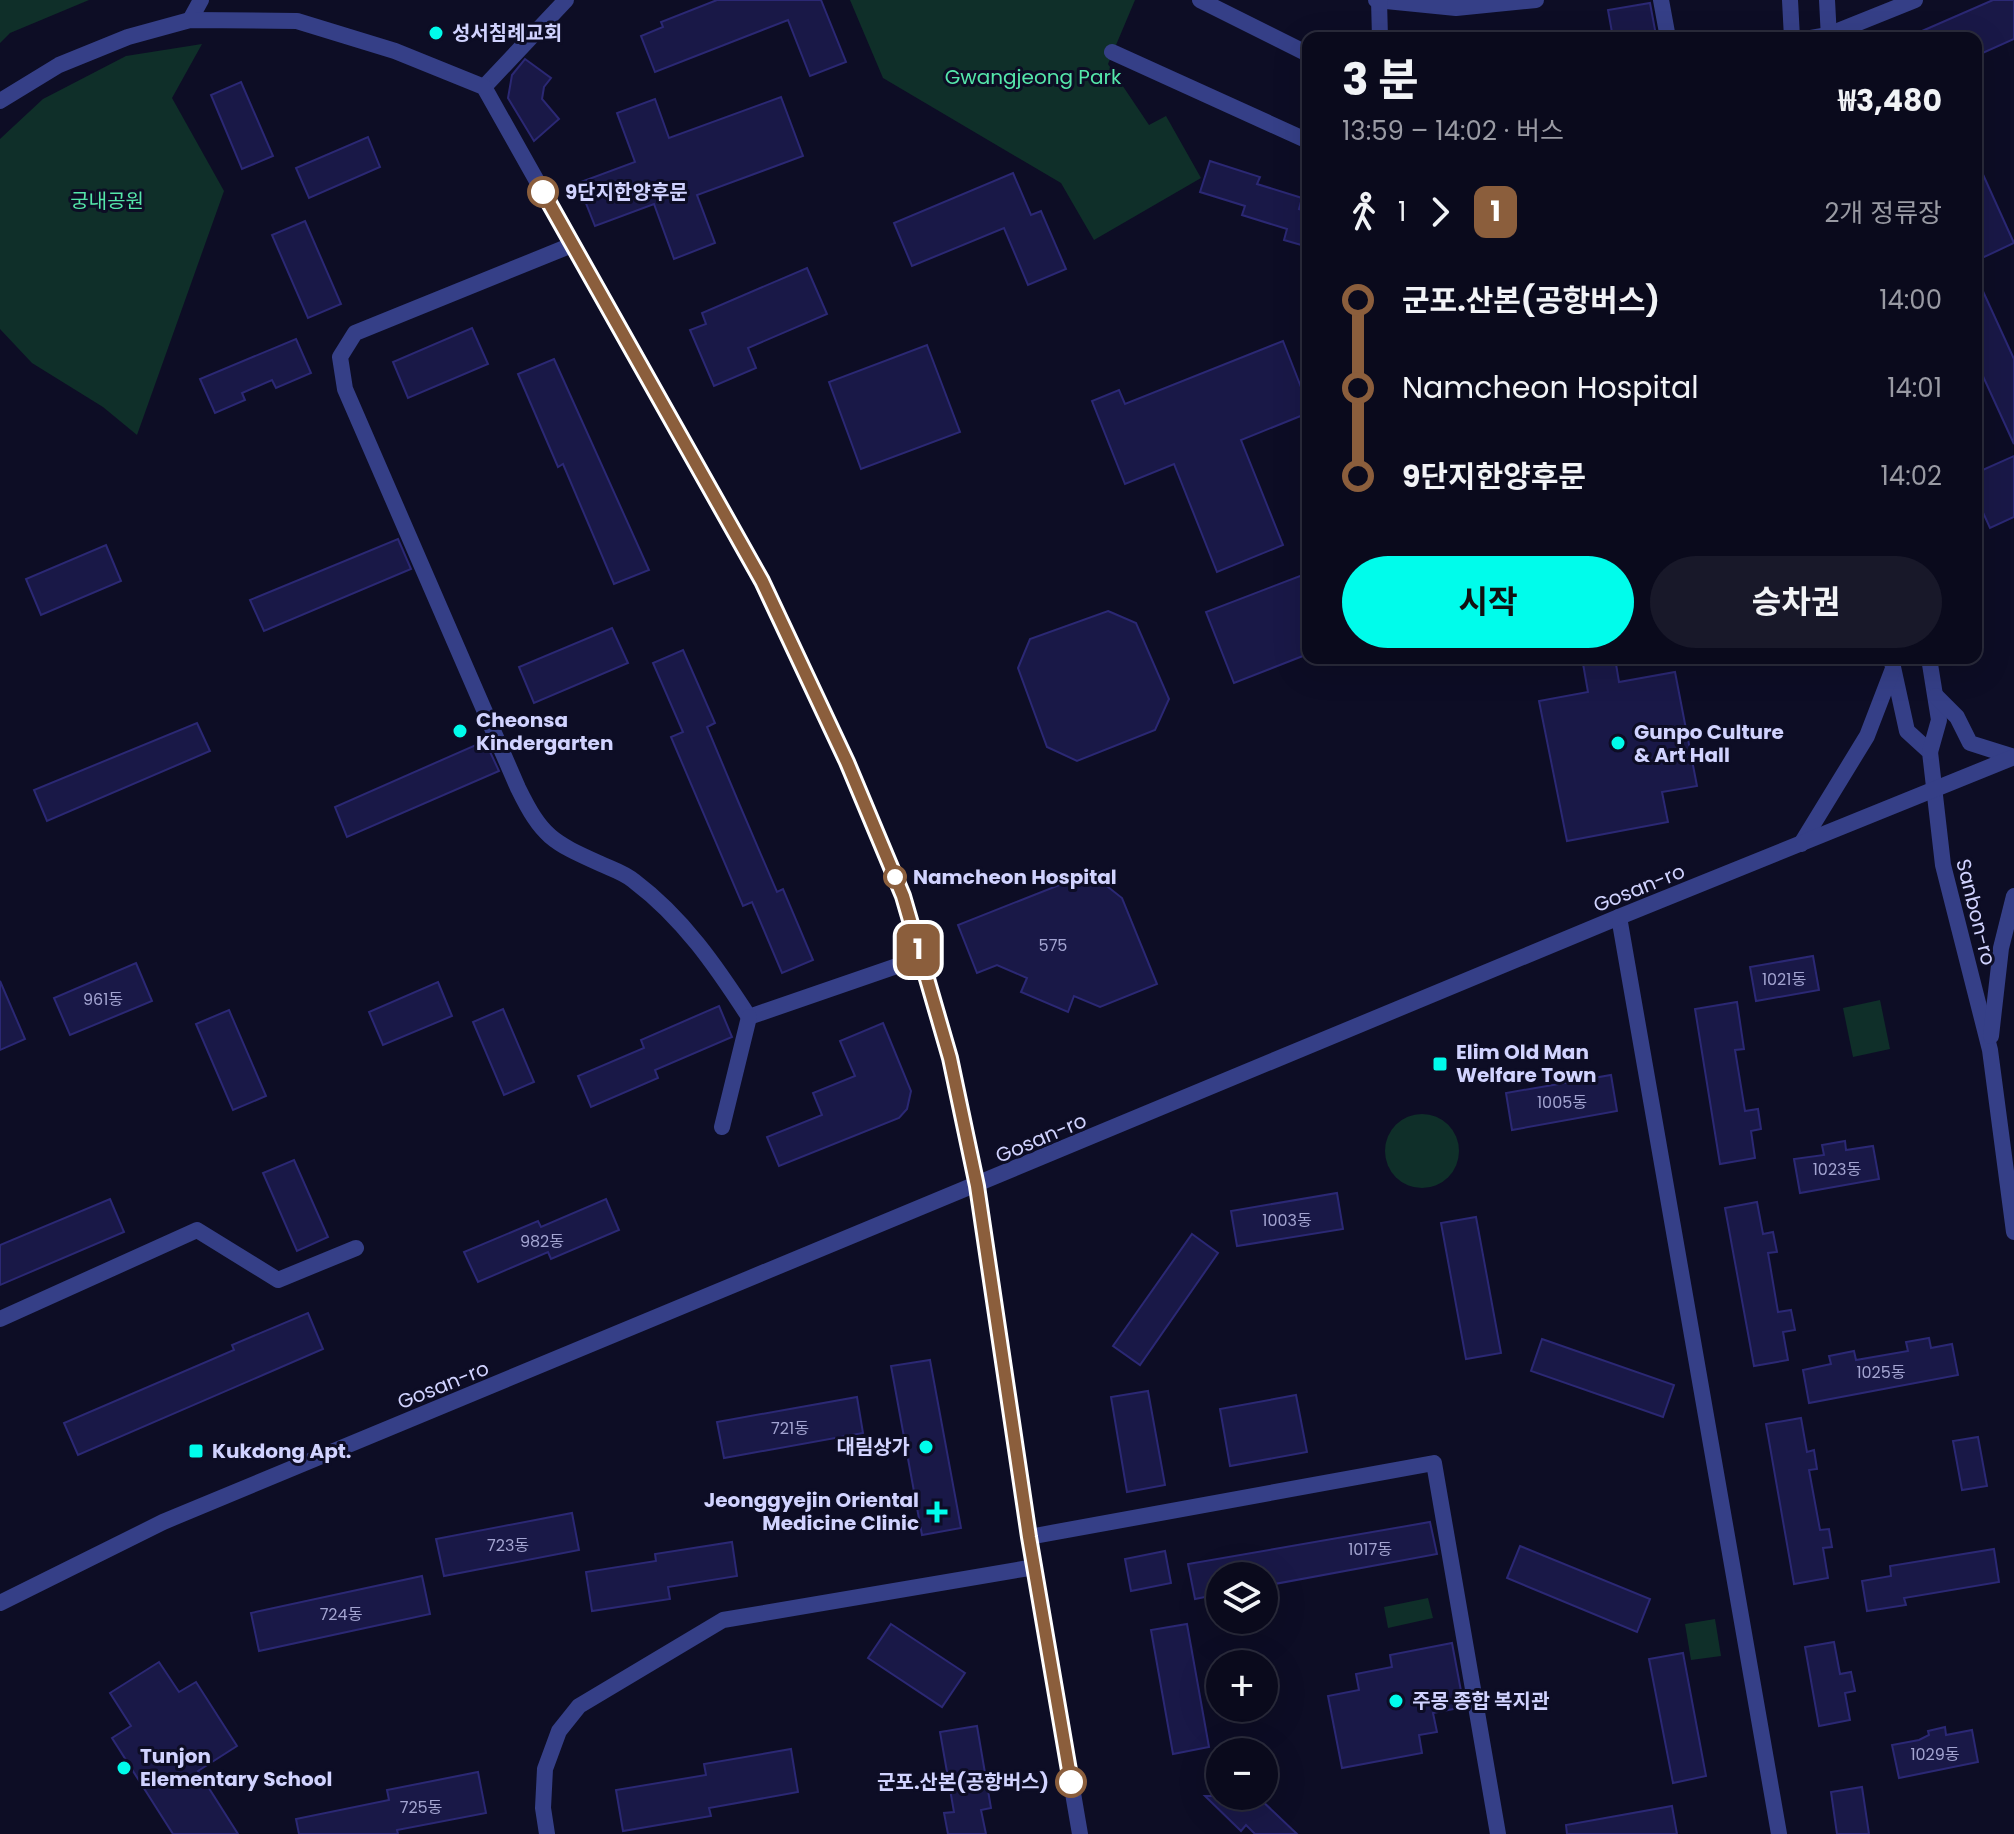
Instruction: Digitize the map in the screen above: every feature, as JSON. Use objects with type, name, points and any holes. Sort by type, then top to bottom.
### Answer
[{"type":"street","points":[[190,20],[201,0]]},
{"type":"street","points":[[484,87],[566,0]]},
{"type":"street","points":[[1200,0],[1302,51]]},
{"type":"street","points":[[1380,32],[1378,0],[1456,8],[1536,0]]},
{"type":"street","points":[[1661,0],[1667,32]]},
{"type":"street","points":[[1790,0],[1792,32]]},
{"type":"street","points":[[1827,0],[1828,32]]},
{"type":"street","points":[[1840,32],[1915,0]]},
{"type":"street","points":[[0,101],[59,65],[128,37],[190,20],[297,21],[395,51],[484,87],[762,581],[892,870],[950,1058],[977,1186],[1029,1537],[1080,1834]]},
{"type":"street","points":[[1112,52],[1302,138]]},
{"type":"street","points":[[572,245],[355,333],[340,357],[345,389],[532,817],[553,842],[631,878],[674,914],[716,965],[749,1017],[722,1127]]},
{"type":"street","points":[[1892,664],[1907,731],[1930,752],[1939,720],[1930,664]]},
{"type":"street","points":[[1801,844],[1867,736],[1892,664]]},
{"type":"street","points":[[1936,696],[1957,717],[1970,743],[2014,757]]},
{"type":"street","name":"Sanbon-ro","points":[[1930,752],[1943,865],[1990,1050],[2014,1232]]},
{"type":"street","name":"Gosan-ro","points":[[0,1603],[163,1522],[1619,917],[2014,757]]},
{"type":"street","points":[[1990,1050],[2001,948],[2014,896]]},
{"type":"street","points":[[1619,917],[1779,1834]]},
{"type":"street","points":[[749,1017],[920,958]]},
{"type":"street","points":[[0,1319],[197,1230],[278,1280],[356,1248]]},
{"type":"street","points":[[1029,1537],[1434,1463],[1498,1834]]},
{"type":"street","points":[[547,1834],[543,1808],[545,1769],[559,1731],[579,1706],[723,1620],[1035,1567]]},
{"type":"green space","points":[[0,0],[89,0],[10,33],[0,43]]},
{"type":"green space","name":"Gwangjeong Park","points":[[850,0],[1135,0],[1108,64],[1149,125],[1166,116],[1201,178],[1094,240],[1061,183],[883,78]]},
{"type":"green space","name":"궁내공원","points":[[202,44],[172,98],[224,191],[137,435],[103,407],[32,363],[0,329],[0,139],[43,99],[126,56]]},
{"type":"green space","points":[[1880,1000],[1890,1049],[1853,1057],[1843,1008]]},
{"type":"green space","points":[[1422,1114],[1443,1120],[1453,1130],[1459,1151],[1453,1172],[1443,1182],[1422,1188],[1401,1182],[1391,1172],[1385,1151],[1391,1130],[1401,1120]]},
{"type":"green space","points":[[1428,1598],[1433,1618],[1388,1628],[1384,1607]]},
{"type":"green space","points":[[1715,1619],[1721,1656],[1691,1660],[1685,1624]]},
{"type":"building","points":[[717,0],[821,0],[846,62],[810,76],[788,20],[655,72],[641,36],[663,27],[661,22]]},
{"type":"building","points":[[1993,0],[2014,0],[2014,39],[1982,53],[1982,32],[1920,32]]},
{"type":"building","points":[[1650,3],[1655,32],[1612,32],[1608,10]]},
{"type":"building","points":[[525,59],[551,78],[544,87],[542,99],[559,119],[534,141],[508,98],[512,75]]},
{"type":"building","points":[[241,82],[273,156],[242,169],[211,95]]},
{"type":"building","points":[[781,97],[803,156],[697,195],[715,243],[674,259],[654,204],[595,226],[578,183],[635,162],[617,113],[655,99],[669,138]]},
{"type":"building","points":[[368,137],[380,167],[309,198],[296,168]]},
{"type":"building","points":[[1210,161],[1260,177],[1257,184],[1302,198],[1299,209],[1302,210],[1302,245],[1284,240],[1287,229],[1242,215],[1245,206],[1200,192]]},
{"type":"building","points":[[1982,172],[2014,243],[1982,258]]},
{"type":"building","points":[[1013,173],[1031,215],[1041,211],[1066,269],[1028,285],[1004,228],[912,266],[894,223]]},
{"type":"building","points":[[305,221],[341,304],[308,318],[272,235]]},
{"type":"building","points":[[807,268],[827,314],[748,348],[756,368],[714,386],[690,330],[706,324],[702,313]]},
{"type":"building","points":[[1982,289],[2014,359],[2014,444],[1982,374]]},
{"type":"building","points":[[472,328],[488,364],[408,398],[393,362]]},
{"type":"building","points":[[296,339],[311,373],[276,388],[272,380],[242,393],[245,400],[215,413],[200,379]]},
{"type":"building","points":[[1283,341],[1302,390],[1302,415],[1241,440],[1283,545],[1217,572],[1174,464],[1125,484],[1092,401],[1119,390],[1125,404]]},
{"type":"building","points":[[927,345],[960,432],[861,469],[829,382]]},
{"type":"building","points":[[554,359],[649,570],[614,584],[563,464],[558,467],[518,374]]},
{"type":"building","points":[[2014,456],[2014,517],[1990,528],[1982,510],[1982,470]]},
{"type":"building","points":[[398,539],[411,569],[264,631],[250,600]]},
{"type":"building","points":[[106,545],[121,581],[41,615],[26,579]]},
{"type":"building","points":[[1302,575],[1302,656],[1234,683],[1206,612]]},
{"type":"building","points":[[1108,611],[1136,623],[1169,699],[1155,730],[1077,761],[1047,747],[1018,668],[1030,639]]},
{"type":"building","points":[[612,628],[628,663],[534,703],[519,667]]},
{"type":"building","points":[[683,650],[715,723],[707,727],[738,801],[777,892],[783,889],[813,960],[782,973],[752,902],[743,906],[671,737],[683,732],[653,663]]},
{"type":"building","name":"Gunpo Culture & Art Hall","points":[[1583,664],[1616,664],[1619,682],[1675,672],[1697,786],[1662,792],[1668,822],[1567,841],[1539,701],[1588,692]]},
{"type":"building","points":[[197,723],[210,751],[47,821],[34,790]]},
{"type":"building","points":[[485,741],[499,771],[347,837],[335,807]]},
{"type":"building","name":"Namcheon Hospital","points":[[1082,876],[1084,881],[1103,883],[1122,898],[1157,984],[1100,1007],[1074,996],[1068,1012],[1021,992],[1027,978],[997,965],[977,973],[958,925]]},
{"type":"building","points":[[1813,956],[1819,990],[1756,1001],[1750,967]]},
{"type":"building","points":[[136,963],[152,1001],[70,1035],[54,998]]},
{"type":"building","points":[[0,981],[25,1039],[0,1050]]},
{"type":"building","points":[[438,982],[452,1016],[383,1045],[369,1012]]},
{"type":"building","points":[[1737,1002],[1744,1049],[1735,1050],[1745,1111],[1758,1109],[1761,1129],[1751,1131],[1755,1158],[1720,1164],[1695,1009]]},
{"type":"building","points":[[719,1006],[732,1037],[655,1070],[658,1078],[591,1107],[578,1076],[644,1048],[641,1040]]},
{"type":"building","points":[[503,1009],[534,1082],[504,1095],[473,1022]]},
{"type":"building","points":[[229,1010],[266,1096],[233,1110],[196,1024]]},
{"type":"building","points":[[883,1023],[911,1091],[907,1109],[899,1118],[779,1166],[767,1137],[822,1115],[813,1093],[855,1076],[840,1041]]},
{"type":"building","points":[[1611,1075],[1617,1111],[1512,1130],[1506,1093]]},
{"type":"building","points":[[1845,1141],[1846,1150],[1873,1146],[1879,1179],[1800,1193],[1794,1159],[1824,1155],[1822,1145]]},
{"type":"building","points":[[294,1160],[328,1237],[297,1251],[263,1173]]},
{"type":"building","points":[[1337,1193],[1343,1229],[1237,1246],[1231,1211]]},
{"type":"building","points":[[110,1199],[124,1232],[0,1285],[0,1245]]},
{"type":"building","points":[[606,1199],[619,1230],[551,1259],[548,1252],[478,1282],[464,1252],[538,1221],[541,1227]]},
{"type":"building","points":[[1757,1202],[1763,1234],[1773,1232],[1777,1252],[1768,1253],[1778,1312],[1791,1310],[1795,1330],[1783,1332],[1788,1360],[1754,1366],[1725,1208]]},
{"type":"building","points":[[1476,1217],[1501,1353],[1466,1359],[1441,1223]]},
{"type":"building","points":[[1192,1234],[1218,1253],[1140,1365],[1113,1346]]},
{"type":"building","points":[[308,1313],[323,1349],[78,1455],[64,1423],[234,1350],[232,1345]]},
{"type":"building","points":[[1929,1338],[1931,1348],[1952,1344],[1958,1375],[1809,1403],[1803,1370],[1831,1364],[1829,1356],[1854,1351],[1856,1360],[1908,1351],[1906,1342]]},
{"type":"building","points":[[1542,1339],[1674,1385],[1663,1417],[1531,1371]]},
{"type":"building","name":"대림상가","points":[[930,1360],[961,1528],[922,1535],[891,1366]]},
{"type":"building","points":[[1148,1391],[1165,1485],[1127,1492],[1111,1397]]},
{"type":"building","points":[[1296,1395],[1307,1452],[1230,1466],[1220,1409]]},
{"type":"building","points":[[857,1397],[863,1433],[724,1458],[717,1422]]},
{"type":"building","points":[[1801,1418],[1807,1452],[1814,1450],[1817,1469],[1809,1470],[1820,1530],[1829,1529],[1832,1547],[1823,1548],[1828,1578],[1794,1584],[1766,1424]]},
{"type":"building","points":[[1978,1437],[1987,1486],[1962,1490],[1953,1441]]},
{"type":"building","points":[[572,1513],[579,1550],[444,1576],[436,1539]]},
{"type":"building","points":[[1430,1522],[1437,1554],[1278,1583],[1278,1562],[1206,1562],[1206,1597],[1195,1599],[1188,1564]]},
{"type":"building","points":[[732,1542],[737,1576],[668,1587],[670,1599],[592,1611],[586,1572],[656,1561],[655,1554]]},
{"type":"building","points":[[1520,1546],[1650,1599],[1637,1632],[1507,1578]]},
{"type":"building","points":[[1994,1549],[1999,1582],[1904,1598],[1906,1605],[1867,1611],[1862,1581],[1891,1576],[1890,1566]]},
{"type":"building","points":[[1165,1551],[1171,1583],[1131,1591],[1125,1559]]},
{"type":"building","points":[[422,1576],[430,1614],[259,1651],[251,1613]]},
{"type":"building","points":[[891,1624],[965,1673],[942,1707],[868,1658]]},
{"type":"building","points":[[1187,1624],[1207,1738],[1206,1748],[1173,1754],[1151,1630]]},
{"type":"building","points":[[1834,1642],[1840,1674],[1851,1672],[1855,1691],[1845,1693],[1850,1720],[1819,1726],[1805,1647]]},
{"type":"building","name":"주몽 종합 복지관","points":[[1452,1643],[1464,1707],[1433,1713],[1437,1732],[1419,1735],[1422,1753],[1342,1768],[1328,1696],[1359,1690],[1356,1674],[1392,1667],[1390,1655]]},
{"type":"building","points":[[1683,1653],[1706,1776],[1673,1783],[1649,1659]]},
{"type":"building","points":[[159,1662],[179,1692],[196,1682],[237,1746],[198,1771],[238,1834],[173,1834],[112,1738],[131,1726],[110,1693]]},
{"type":"building","points":[[977,1726],[991,1808],[981,1810],[986,1834],[948,1834],[944,1813],[954,1812],[940,1732]]},
{"type":"building","points":[[1945,1727],[1946,1735],[1972,1730],[1978,1762],[1899,1778],[1892,1745],[1919,1740],[1929,1735],[1928,1731]]},
{"type":"building","points":[[791,1749],[798,1792],[709,1808],[711,1816],[623,1831],[616,1790],[706,1775],[704,1764]]},
{"type":"building","points":[[478,1772],[486,1813],[397,1830],[398,1834],[299,1834],[296,1819],[389,1800],[387,1790]]},
{"type":"building","points":[[1862,1787],[1869,1834],[1837,1834],[1831,1792]]},
{"type":"building","points":[[1672,1806],[1677,1834],[1567,1834],[1566,1825]]},
{"type":"building","points":[[1219,1810],[1272,1810],[1297,1834],[1255,1834],[1246,1825],[1241,1831]]},
{"type":"bus line","name":"1","points":[[543,192],[762,581],[847,762],[903,896],[950,1058],[977,1186],[1029,1537],[1071,1782]]},
{"type":"place","name":"성서침례교회","points":[[436,33]]},
{"type":"place","name":"9단지한양후문","points":[[543,192]]},
{"type":"place","name":"Cheonsa Kindergarten","points":[[460,731]]},
{"type":"place","name":"Gunpo Culture & Art Hall","points":[[1618,743]]},
{"type":"place","name":"Namcheon Hospital","points":[[895,877]]},
{"type":"place","name":"Elim Old Man Welfare Town","points":[[1440,1064]]},
{"type":"place","name":"대림상가","points":[[926,1447]]},
{"type":"place","name":"Kukdong Apt.","points":[[196,1451]]},
{"type":"place","name":"Jeonggyejin Oriental Medicine Clinic","points":[[937,1512]]},
{"type":"place","name":"주몽 종합 복지관","points":[[1396,1701]]},
{"type":"place","name":"Tunjon Elementary School","points":[[124,1768]]},
{"type":"place","name":"군포.산본(공항버스)","points":[[1071,1782]]}]
